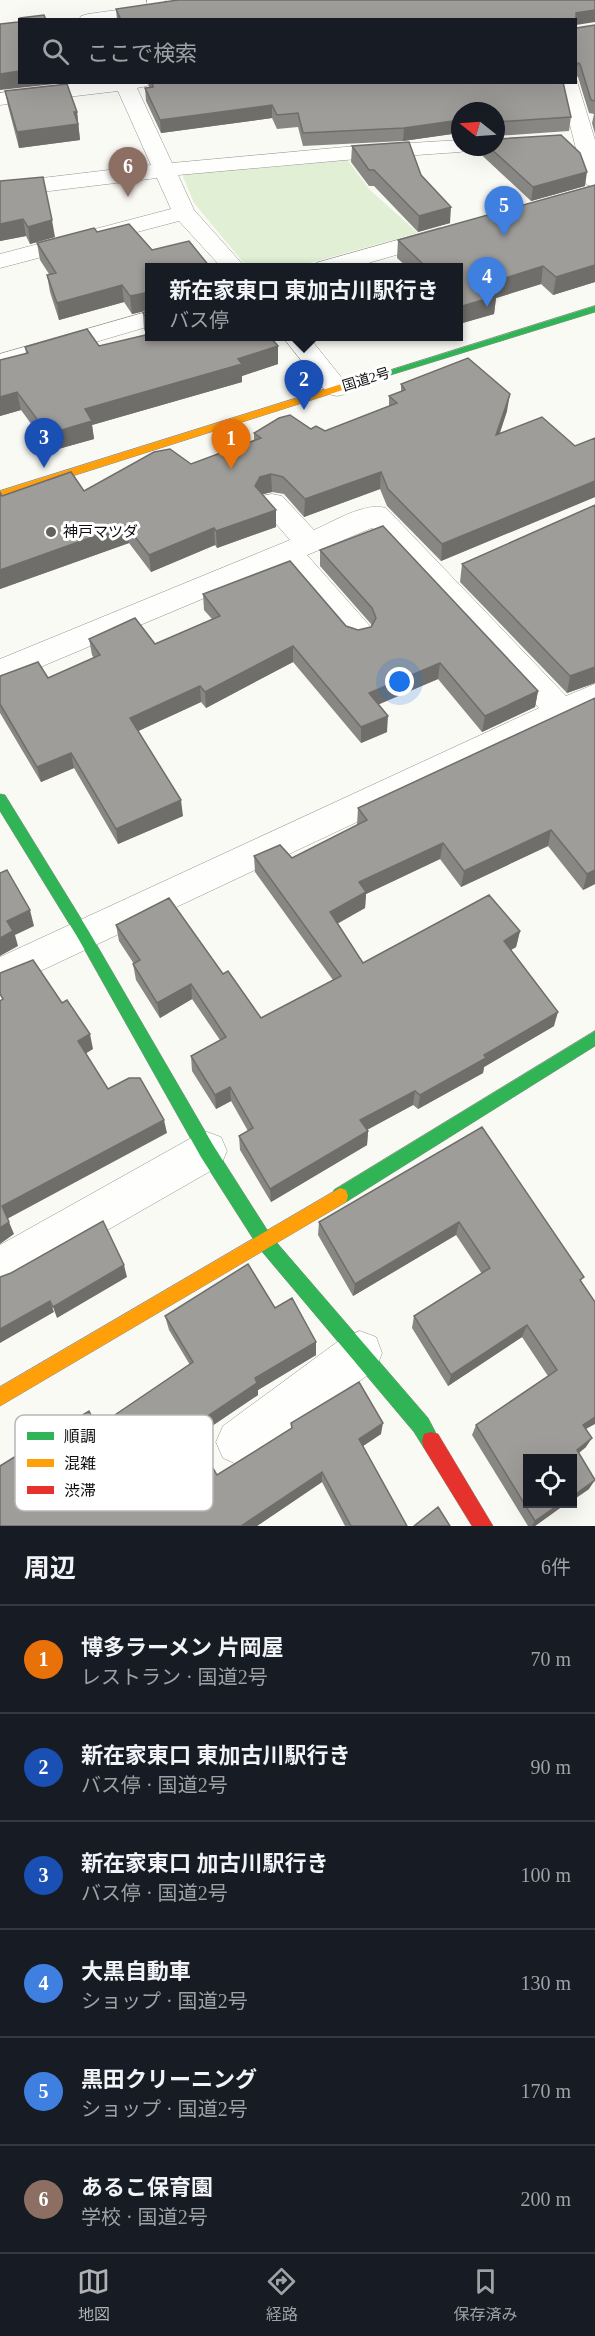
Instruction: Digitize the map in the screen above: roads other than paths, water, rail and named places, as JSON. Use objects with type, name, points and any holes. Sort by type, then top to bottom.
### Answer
[{"type":"main road","name":"国道2号","points":[[0,495],[336,388],[595,309]]},
{"type":"main road","points":[[0,799],[83,934],[207,1151],[265,1242],[421,1425],[483,1526]]},
{"type":"main road","points":[[0,1398],[265,1242],[595,1038]]},
{"type":"street","points":[[101,18],[155,10],[156,0]]},
{"type":"street","points":[[0,99],[125,84]]},
{"type":"street","points":[[133,84],[184,213],[231,263]]},
{"type":"street","points":[[570,84],[589,144],[591,189]]},
{"type":"street","points":[[562,141],[589,144]]},
{"type":"street","points":[[0,190],[165,169],[381,150],[451,146]]},
{"type":"street","points":[[0,261],[184,213]]},
{"type":"street","points":[[339,263],[460,230]]},
{"type":"street","points":[[0,362],[145,319]]},
{"type":"street","points":[[298,341],[336,388]]},
{"type":"street","points":[[272,503],[299,548],[358,633]]},
{"type":"street","points":[[0,672],[376,515],[447,574],[561,711]]},
{"type":"street","points":[[0,974],[595,696]]},
{"type":"street","points":[[0,1268],[207,1151]]},
{"type":"street","points":[[239,1442],[360,1353]]},
{"type":"place","name":"あるこ保育園","points":[[128,197]]},
{"type":"place","name":"黒田クリーニング","points":[[504,236]]},
{"type":"place","name":"大黒自動車","points":[[487,307]]},
{"type":"place","name":"新在家東口 東加古川駅行き","points":[[304,410]]},
{"type":"place","name":"新在家東口 加古川駅行き","points":[[44,468]]},
{"type":"place","name":"博多ラーメン 片岡屋","points":[[231,469]]},
{"type":"place","name":"神戸マツダ","points":[[51,532]]}]
